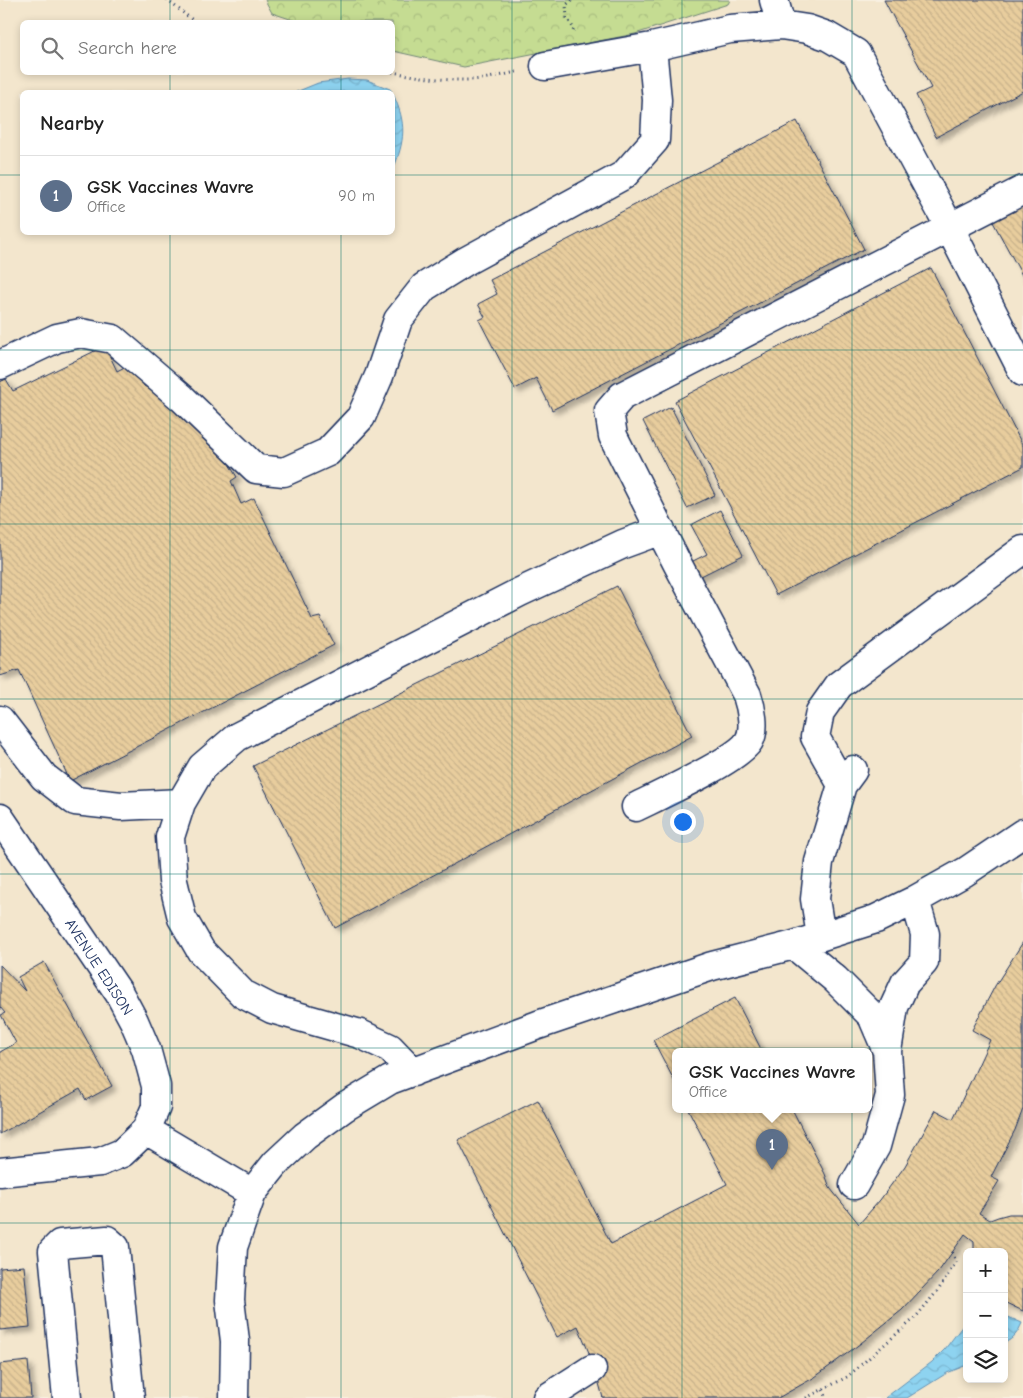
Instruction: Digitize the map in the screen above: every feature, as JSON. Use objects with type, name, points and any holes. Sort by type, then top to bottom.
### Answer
[{"type":"street","points":[[545,66],[652,47],[730,29],[778,13],[856,53],[1023,372]]},
{"type":"street","points":[[0,366],[57,338],[81,333],[113,339],[182,398],[256,469],[284,472],[328,452],[361,417],[379,376],[398,320],[424,287],[466,261],[624,175],[655,140],[657,92],[652,47]]},
{"type":"street","points":[[636,807],[733,756],[750,740],[753,716],[747,695],[612,436],[609,411],[622,396],[1023,190]]},
{"type":"street","points":[[413,1072],[390,1048],[360,1034],[280,1011],[243,994],[201,951],[182,918],[173,882],[170,837],[180,803],[202,767],[237,737],[520,592],[623,544],[661,530]]},
{"type":"street","points":[[822,936],[816,899],[819,862],[848,777],[815,737],[820,712],[839,685],[1023,550]]},
{"type":"street","points":[[0,720],[44,777],[75,801],[121,806],[180,803]]},
{"type":"street","name":"AVENUE EDISON","points":[[0,818],[118,993],[134,1021],[146,1050],[156,1086],[156,1107],[146,1130]]},
{"type":"street","points":[[234,1398],[236,1341],[230,1300],[234,1247],[252,1192],[276,1163],[305,1136],[345,1107],[390,1080],[538,1025],[712,966],[776,948],[794,945],[876,919],[915,900],[964,872],[1023,833]]},
{"type":"street","points":[[854,1185],[876,1146],[890,1095],[887,1051],[894,1007],[905,984],[924,962],[925,934],[915,900]]},
{"type":"street","points":[[794,945],[835,979],[872,1016],[887,1051]]},
{"type":"street","points":[[0,1172],[100,1162],[122,1153],[146,1130],[252,1192]]},
{"type":"street","points":[[67,1398],[53,1251],[60,1244],[107,1240],[115,1246],[130,1398]]},
{"type":"street","points":[[547,1398],[592,1370]]},
{"type":"path","points":[[167,0],[192,20]]},
{"type":"path","points":[[569,37],[574,29],[567,18],[566,5],[572,0]]},
{"type":"path","points":[[395,73],[460,80],[493,78],[545,66]]},
{"type":"path","points":[[806,1398],[847,1377],[915,1318],[939,1289],[956,1262],[952,1251]]},
{"type":"path","points":[[823,1390],[827,1398]]},
{"type":"shaded area","points":[[0,0],[1023,0],[1023,1398],[0,1398]]},
{"type":"green space","points":[[265,0],[730,0],[728,4],[635,34],[464,67],[395,51],[395,20],[293,20],[272,13]]},
{"type":"water","points":[[348,79],[367,80],[391,90],[301,90],[318,83]]},
{"type":"water","points":[[395,98],[401,114],[403,132],[395,164]]},
{"type":"water","points":[[1008,1317],[1022,1323],[1015,1335],[1008,1340]]},
{"type":"water","points":[[963,1325],[963,1367],[947,1373],[907,1398],[885,1398],[932,1362],[945,1349]]},
{"type":"building","points":[[884,0],[1023,0],[1023,91],[936,137],[916,95],[931,88]]},
{"type":"building","points":[[797,121],[864,249],[552,410],[536,378],[515,389],[479,320],[485,317],[478,304],[497,294],[490,280]]},
{"type":"building","points":[[1023,206],[1023,277],[993,222]]},
{"type":"building","points":[[931,268],[1023,446],[1023,467],[776,595],[675,401]]},
{"type":"building","points":[[105,346],[117,371],[132,363],[144,386],[154,392],[219,448],[237,477],[231,481],[241,504],[254,498],[312,619],[320,617],[334,645],[70,781],[19,670],[0,676],[0,382],[6,379],[13,391]]},
{"type":"building","points":[[671,407],[715,495],[687,508],[643,421]]},
{"type":"building","points":[[720,510],[743,555],[697,578],[689,563],[707,554],[691,525]]},
{"type":"building","points":[[617,586],[692,736],[335,928],[253,766]]},
{"type":"building","points":[[1023,942],[1023,1109],[1015,1130],[991,1177],[999,1181],[979,1213],[990,1220],[1009,1214],[1023,1214],[1023,1311],[1008,1304],[1008,1248],[974,1248],[974,1241],[965,1234],[939,1271],[902,1310],[815,1377],[778,1398],[603,1398],[594,1365],[578,1326],[557,1337],[458,1140],[538,1100],[611,1244],[727,1184],[690,1113],[794,1113],[825,1174],[830,1188],[859,1224],[880,1200],[905,1166],[936,1110],[953,1119],[990,1040],[972,1030],[995,986]]},
{"type":"building","points":[[44,962],[112,1086],[86,1100],[80,1089],[0,1134],[0,1052],[16,1043],[1,1015],[5,1013],[0,1007],[0,965],[25,991],[18,977]]},
{"type":"building","points":[[735,998],[760,1048],[672,1048],[672,1076],[653,1040]]},
{"type":"building","points":[[24,1266],[30,1327],[0,1330],[0,1268]]},
{"type":"building","points":[[28,1361],[31,1398],[0,1398],[0,1364]]},
{"type":"place","name":"GSK Vaccines Wavre","points":[[772,1170]]}]
